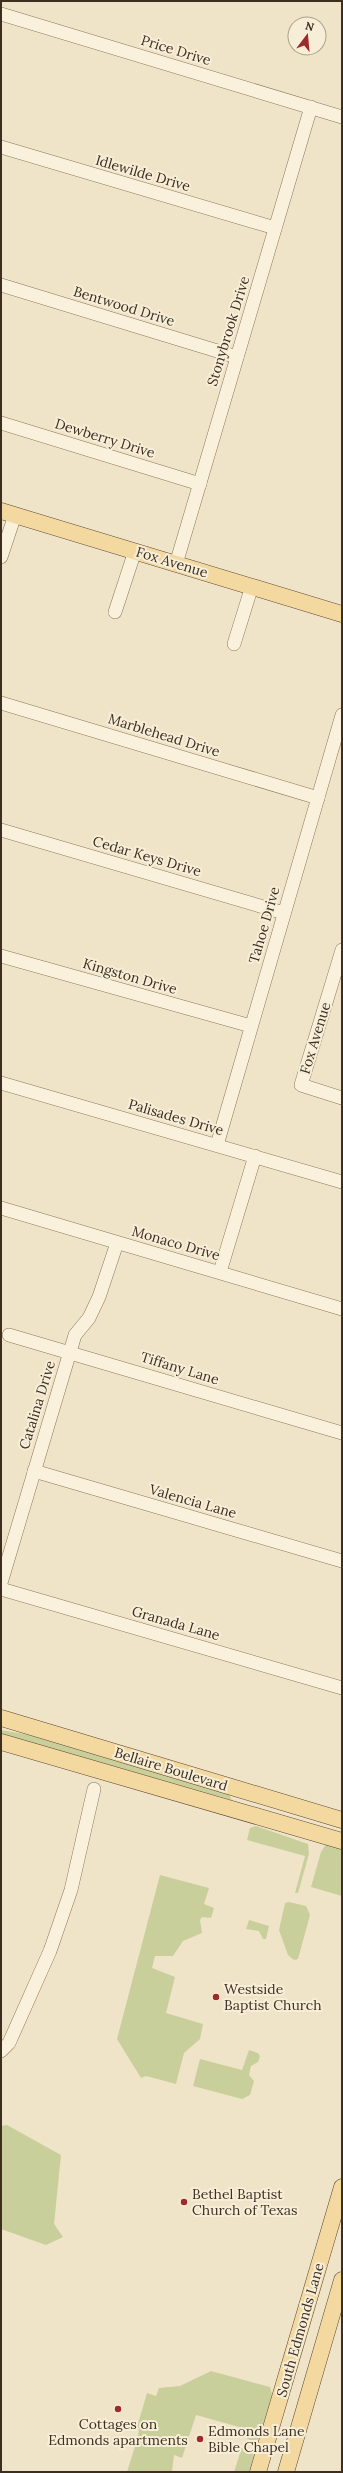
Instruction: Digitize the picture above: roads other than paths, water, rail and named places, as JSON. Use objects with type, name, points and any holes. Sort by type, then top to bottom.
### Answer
[{"type":"main road","name":"Fox Avenue","points":[[8,513],[342,614]]},
{"type":"main road","name":"Bellaire Boulevard","points":[[1,1718],[342,1820]]},
{"type":"main road","name":"Bellaire Boulevard","points":[[1,1742],[342,1841]]},
{"type":"main road","points":[[243,1812],[248,1792]]},
{"type":"main road","name":"South Edmonds Lane","points":[[258,2472],[342,2187]]},
{"type":"main road","name":"South Edmonds Lane","points":[[286,2472],[342,2280]]},
{"type":"street","name":"Price Drive","points":[[1,14],[342,116]]},
{"type":"street","name":"Stonybrook Drive","points":[[176,564],[311,107]]},
{"type":"street","name":"Idlewilde Drive","points":[[1,147],[275,228]]},
{"type":"street","name":"Bentwood Drive","points":[[1,285],[237,357]]},
{"type":"street","name":"Dewberry Drive","points":[[1,423],[200,484]]},
{"type":"street","points":[[1,557],[8,513]]},
{"type":"street","points":[[115,612],[135,551]]},
{"type":"street","points":[[234,644],[252,586]]},
{"type":"street","name":"Marblehead Drive","points":[[1,703],[318,798]]},
{"type":"street","name":"Tahoe Drive","points":[[217,1145],[342,715]]},
{"type":"street","name":"Cedar Keys Drive","points":[[1,830],[284,912]]},
{"type":"street","name":"Fox Avenue","points":[[342,950],[301,1085],[342,1098]]},
{"type":"street","name":"Kingston Drive","points":[[1,956],[251,1026]]},
{"type":"street","name":"Palisades Drive","points":[[1,1082],[342,1182]]},
{"type":"street","points":[[220,1272],[254,1156]]},
{"type":"street","name":"Monaco Drive","points":[[1,1208],[342,1309]]},
{"type":"street","name":"Catalina Drive","points":[[1,1583],[75,1335],[89,1318],[100,1297],[117,1243]]},
{"type":"street","name":"Tiffany Lane","points":[[9,1335],[342,1433]]},
{"type":"street","name":"Valencia Lane","points":[[34,1471],[342,1561]]},
{"type":"street","name":"Granada Lane","points":[[1,1589],[342,1688]]},
{"type":"street","points":[[1,2051],[9,2043],[50,1951],[71,1890],[94,1789]]},
{"type":"place","name":"Westside Baptist Church","points":[[216,1997]]},
{"type":"place","name":"Bethel Baptist Church of Texas","points":[[184,2202]]},
{"type":"place","name":"Cottages on Edmonds apartments","points":[[118,2409]]},
{"type":"place","name":"Edmonds Lane Bible Chapel","points":[[200,2439]]}]
